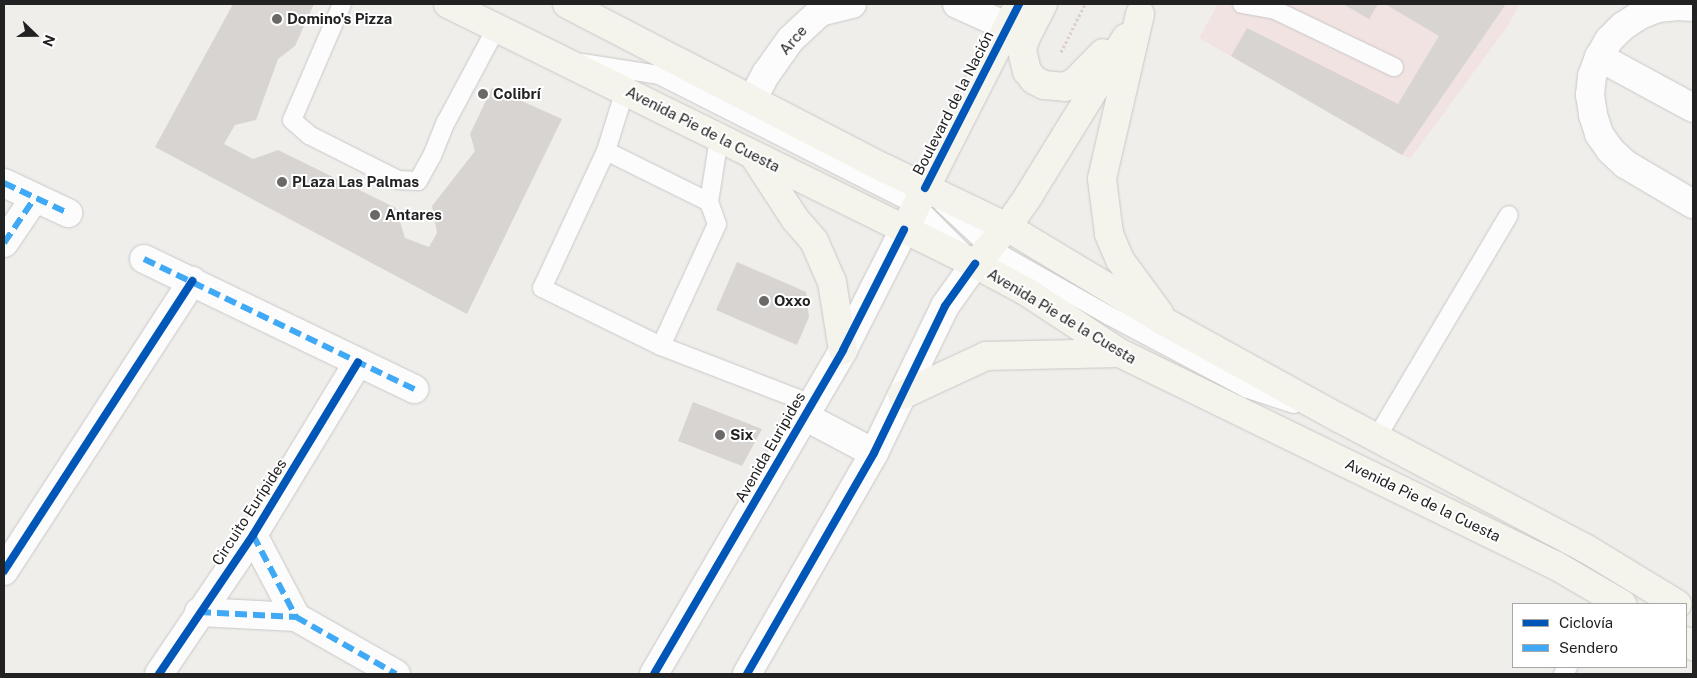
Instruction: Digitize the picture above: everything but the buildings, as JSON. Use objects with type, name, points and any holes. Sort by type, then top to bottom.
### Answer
[{"type":"main road","name":"Avenida Pie de la Cuesta","points":[[448,4],[625,90],[904,230],[982,256],[1027,292],[1120,353],[1555,565],[1612,602]]},
{"type":"main road","name":"Avenida Pie de la Cuesta","points":[[567,4],[752,100],[921,196],[1007,227],[1165,322],[1584,548],[1674,603]]},
{"type":"main road","points":[[1043,4],[1022,50],[1027,71],[1034,80],[1044,85],[1065,86],[1075,82],[1145,9]]},
{"type":"main road","points":[[982,256],[1007,227],[1029,195],[1145,9]]},
{"type":"main road","points":[[1145,9],[1102,179],[1109,234],[1120,260],[1165,322]]},
{"type":"main road","name":"Boulevard de la Nación","points":[[904,230],[1013,15]]},
{"type":"main road","points":[[754,155],[795,219],[814,242],[832,282],[843,350]]},
{"type":"main road","points":[[902,395],[986,356],[1120,353]]},
{"type":"street","name":"Arce","points":[[752,100],[766,74],[791,39],[820,12],[852,4]]},
{"type":"street","points":[[957,4],[1013,15]]},
{"type":"street","points":[[1693,7],[1658,8],[1640,15],[1616,33],[1599,57],[1592,76],[1590,96],[1599,134],[1610,150],[1625,164],[1693,204]]},
{"type":"street","points":[[1599,57],[1693,108]]},
{"type":"street","points":[[4,182],[68,213]]},
{"type":"street","points":[[4,243],[34,198]]},
{"type":"street","name":"Avenida Euripides","points":[[654,674],[843,350],[904,230]]},
{"type":"street","points":[[748,674],[874,453],[945,306],[982,256]]},
{"type":"street","points":[[144,259],[414,389]]},
{"type":"street","points":[[4,571],[192,281]]},
{"type":"street","name":"Circuito Eurípides","points":[[159,674],[199,612],[253,535],[358,362]]},
{"type":"street","name":"Avenida Euripides","points":[[808,410],[874,453]]},
{"type":"street","name":"Circuito Eurípides","points":[[253,535],[296,617]]},
{"type":"street","points":[[199,612],[296,617],[396,674]]},
{"type":"lane","points":[[342,4],[321,57],[292,120],[309,135],[398,180],[418,181],[432,156],[446,122],[497,27]]},
{"type":"lane","points":[[1242,4],[1275,10],[1394,67]]},
{"type":"lane","points":[[562,59],[659,75],[921,196],[982,256],[1108,315],[1248,389],[1340,418]]},
{"type":"lane","points":[[625,90],[606,151],[542,288],[661,346],[808,410]]},
{"type":"lane","points":[[661,346],[717,224],[709,202],[719,138]]},
{"type":"lane","points":[[606,151],[709,202]]},
{"type":"lane","points":[[1377,437],[1509,215]]},
{"type":"path","points":[[1044,85],[1085,4]]},
{"type":"shaded area","points":[[1218,4],[1520,4],[1507,27],[1410,159],[1199,38]]},
{"type":"marked path","points":[[4,183],[68,213]]},
{"type":"marked path","points":[[4,243],[34,199]]},
{"type":"marked path","points":[[144,259],[414,389]]},
{"type":"marked path","points":[[253,535],[296,617]]},
{"type":"marked path","points":[[199,612],[296,617],[396,674]]},
{"type":"cycle path","points":[[925,188],[1019,4]]},
{"type":"cycle path","points":[[654,674],[843,350],[904,230]]},
{"type":"cycle path","points":[[747,674],[874,453],[945,306],[975,264]]},
{"type":"cycle path","points":[[4,571],[192,281]]},
{"type":"cycle path","points":[[159,674],[253,535],[358,362]]},
{"type":"place","name":"Domino's Pizza","points":[[277,19]]},
{"type":"place","name":"Colibrí","points":[[483,94]]},
{"type":"place","name":"PLaza Las Palmas","points":[[282,182]]},
{"type":"place","name":"Antares","points":[[375,215]]},
{"type":"place","name":"Oxxo","points":[[764,301]]},
{"type":"place","name":"Six","points":[[720,435]]}]
